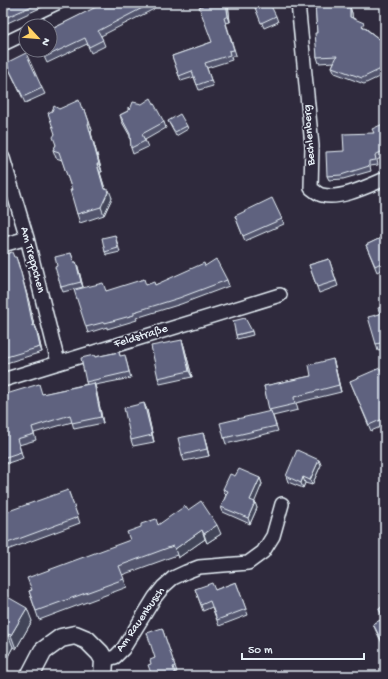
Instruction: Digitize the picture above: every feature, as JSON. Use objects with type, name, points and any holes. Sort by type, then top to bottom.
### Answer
[{"type":"street","points":[[58,18],[90,3]]},
{"type":"street","name":"Bechlenberg","points":[[298,3],[312,146],[312,188],[321,194],[329,196],[346,194],[385,179]]},
{"type":"street","points":[[3,44],[18,37]]},
{"type":"street","name":"Am Treppchen","points":[[3,158],[27,238],[58,362]]},
{"type":"street","points":[[3,245],[27,238]]},
{"type":"street","name":"Feldstraße","points":[[3,380],[280,295]]},
{"type":"street","name":"Am Rauenbusch","points":[[104,668],[123,649],[163,587],[173,578],[199,567],[248,563],[264,552],[273,536],[282,504]]},
{"type":"street","points":[[30,676],[42,651],[61,638],[75,635],[87,640],[100,653],[104,668]]},
{"type":"building","points":[[3,3],[39,3],[3,19]]},
{"type":"building","points":[[104,3],[152,3],[98,31],[103,40],[89,47],[85,38],[58,51],[58,26]]},
{"type":"building","points":[[210,3],[226,3],[228,16],[224,18],[234,50],[229,51],[230,55],[205,63],[211,80],[197,85],[192,71],[179,76],[172,56],[212,42],[199,7]]},
{"type":"building","points":[[315,3],[344,3],[344,8],[350,7],[350,17],[364,23],[362,26],[379,39],[385,34],[385,60],[381,69],[362,78],[332,67],[337,56],[317,57]]},
{"type":"building","points":[[270,4],[276,16],[261,23],[254,5]]},
{"type":"building","points":[[18,57],[28,58],[42,88],[23,97],[6,63]]},
{"type":"building","points":[[151,98],[164,122],[142,134],[145,141],[131,148],[130,134],[120,115],[128,111],[128,107],[130,110],[133,102],[142,104]]},
{"type":"building","points":[[79,100],[82,109],[85,110],[89,122],[88,124],[104,189],[109,190],[101,207],[77,214],[70,190],[72,190],[59,152],[53,150],[56,145],[53,137],[55,134],[48,113],[52,111],[54,106],[59,109]]},
{"type":"building","points":[[180,114],[187,126],[175,132],[168,121]]},
{"type":"building","points":[[385,123],[385,150],[375,155],[376,160],[369,161],[369,166],[341,175],[327,176],[326,152],[344,151],[343,134],[374,133],[372,129]]},
{"type":"building","points":[[272,198],[282,219],[243,236],[235,216]]},
{"type":"building","points":[[115,235],[118,248],[105,252],[102,238]]},
{"type":"building","points":[[385,236],[385,261],[375,266],[366,245]]},
{"type":"building","points":[[12,252],[14,257],[16,257],[21,273],[33,326],[35,325],[40,347],[3,358],[3,255]]},
{"type":"building","points":[[71,253],[74,262],[76,262],[81,282],[61,287],[55,267],[57,266],[55,257]]},
{"type":"building","points":[[216,259],[227,280],[179,298],[134,312],[134,315],[86,327],[74,290],[103,283],[106,291],[144,279],[146,285],[154,282],[155,285],[204,263],[205,266]]},
{"type":"building","points":[[329,259],[336,281],[317,287],[309,265]]},
{"type":"building","points":[[385,306],[385,342],[376,344],[368,317],[380,314],[378,308]]},
{"type":"building","points":[[245,318],[252,331],[236,335],[233,321]]},
{"type":"building","points":[[182,340],[189,371],[158,378],[151,346]]},
{"type":"building","points":[[119,352],[120,356],[125,355],[129,372],[86,382],[81,358]]},
{"type":"building","points":[[333,359],[339,385],[294,397],[295,404],[269,410],[264,386],[311,376],[309,365]]},
{"type":"building","points":[[380,368],[383,375],[385,374],[385,418],[369,425],[350,381]]},
{"type":"building","points":[[94,383],[101,417],[72,423],[70,415],[32,427],[34,434],[17,439],[21,452],[3,458],[3,395],[39,384],[42,394]]},
{"type":"building","points":[[144,403],[152,435],[131,440],[124,408]]},
{"type":"building","points":[[271,411],[276,426],[224,438],[220,423]]},
{"type":"building","points":[[203,433],[207,449],[182,455],[178,438]]},
{"type":"building","points":[[297,450],[319,460],[310,480],[303,477],[301,483],[286,476]]},
{"type":"building","points":[[239,469],[260,478],[250,500],[255,502],[248,518],[221,507],[228,491],[223,489],[230,474],[235,476]]},
{"type":"building","points":[[68,490],[78,517],[5,544],[3,539],[3,513]]},
{"type":"building","points":[[201,501],[217,525],[204,534],[202,530],[175,549],[173,546],[119,566],[124,579],[36,611],[29,591],[32,590],[27,578],[130,540],[127,532],[141,527],[141,524],[156,519],[158,525],[185,506],[188,510]]},
{"type":"building","points":[[236,582],[246,609],[217,620],[210,601],[201,605],[195,589],[212,583],[215,590]]},
{"type":"building","points":[[6,596],[27,608],[11,635],[8,634],[3,643],[3,597],[5,598]]},
{"type":"building","points":[[385,605],[385,641],[382,641],[373,624],[384,618],[379,609]]},
{"type":"building","points":[[162,628],[175,666],[173,667],[176,676],[152,676],[148,665],[151,664],[150,660],[155,658],[147,633]]}]
